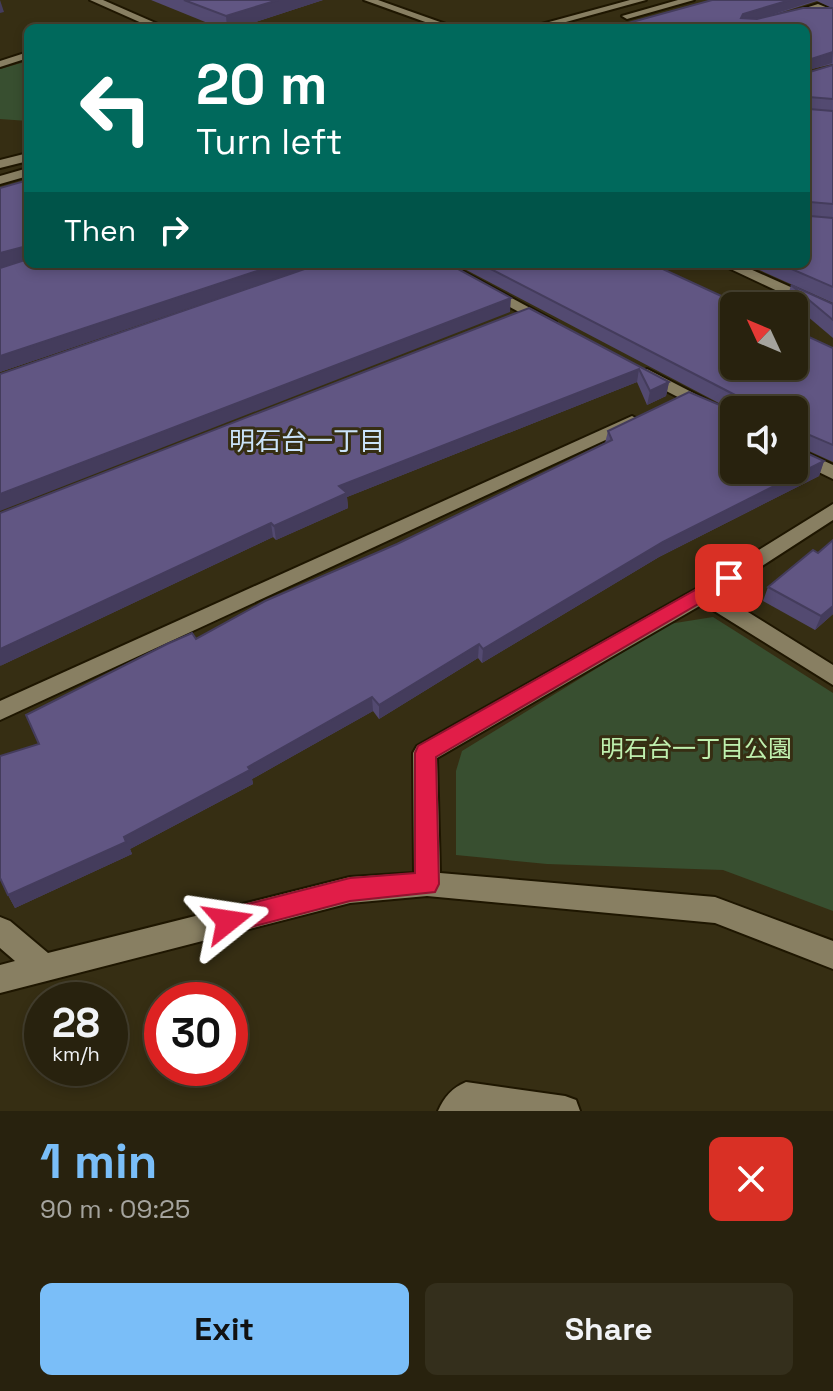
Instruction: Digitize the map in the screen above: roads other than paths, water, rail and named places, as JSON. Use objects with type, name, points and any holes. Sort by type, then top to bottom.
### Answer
[{"type":"street","points":[[95,0],[153,24]]},
{"type":"street","points":[[369,0],[440,24]]},
{"type":"street","points":[[548,24],[641,0]]},
{"type":"street","points":[[612,20],[689,0]]},
{"type":"street","points":[[761,24],[818,7],[833,13]]},
{"type":"street","points":[[130,24],[144,20]]},
{"type":"street","points":[[0,64],[24,56]]},
{"type":"street","points":[[0,164],[24,158]]},
{"type":"street","points":[[0,180],[24,173]]},
{"type":"street","points":[[446,268],[569,333]]},
{"type":"street","points":[[736,268],[833,312]]},
{"type":"street","points":[[500,324],[530,312]]},
{"type":"street","points":[[635,368],[720,414]]},
{"type":"street","points":[[0,711],[687,396]]},
{"type":"street","points":[[808,460],[833,473]]},
{"type":"street","points":[[427,884],[425,753],[703,594],[833,511]]},
{"type":"street","points":[[703,594],[833,676]]},
{"type":"street","points":[[0,979],[350,890],[427,884],[715,910],[833,955]]},
{"type":"street","points":[[0,930],[45,969]]},
{"type":"street","points":[[453,1111],[466,1097],[565,1111]]},
{"type":"district","name":"明石台一丁目","points":[[307,441]]},
{"type":"park label","name":"明石台一丁目公園","points":[[696,748]]}]
